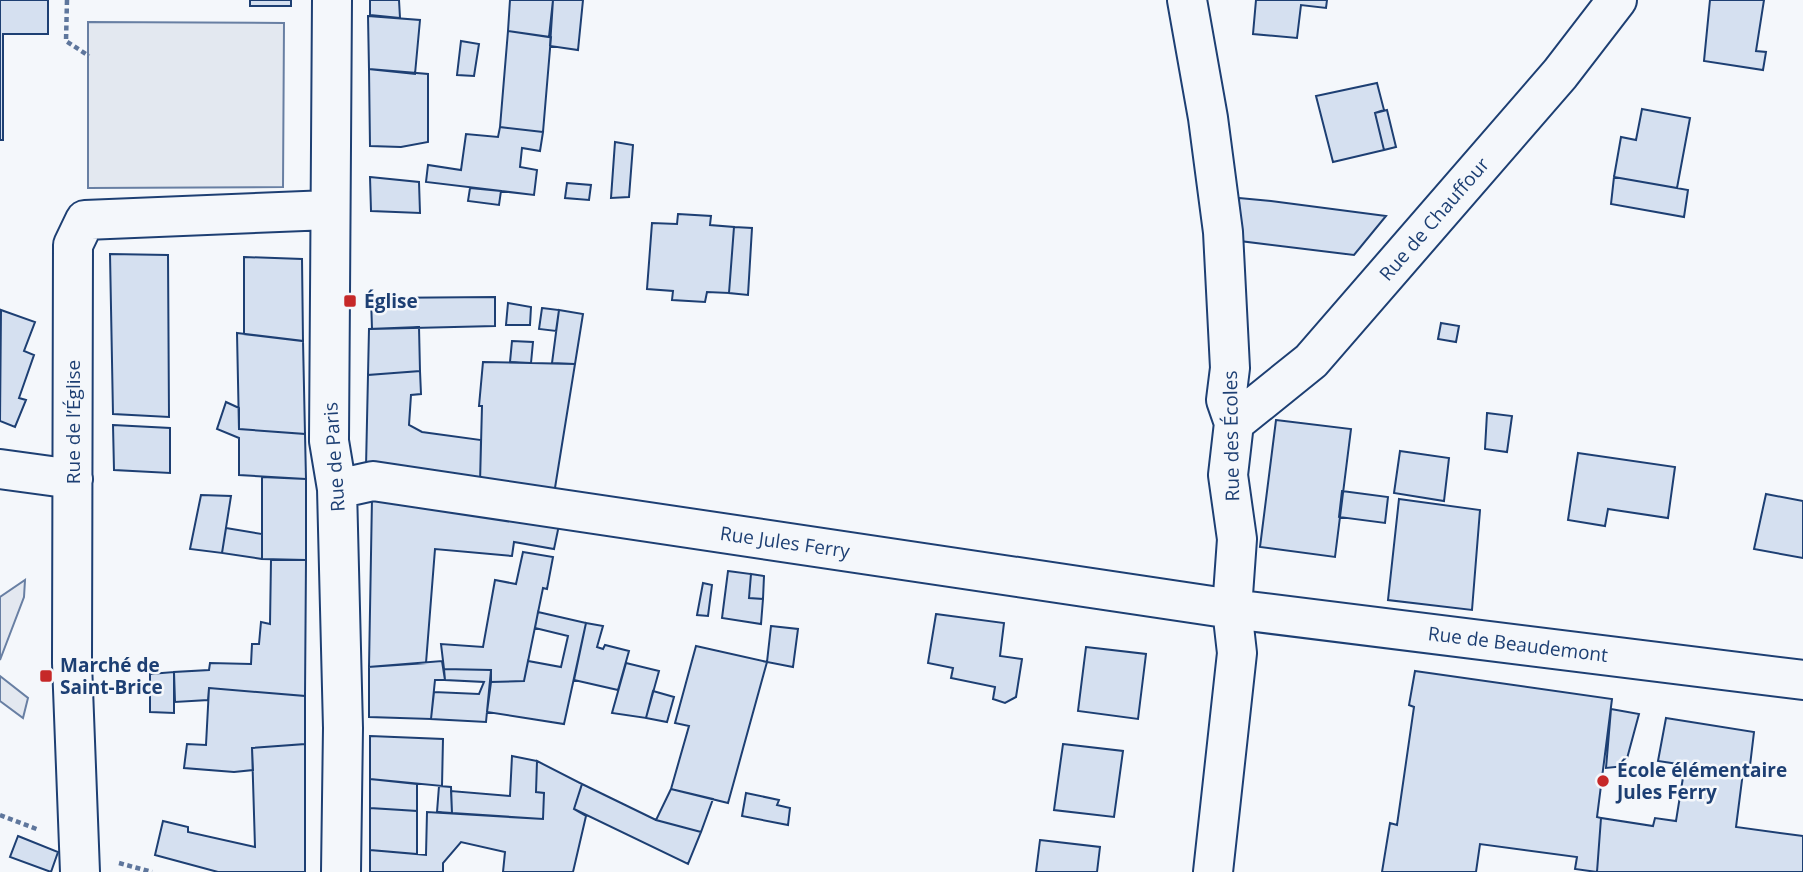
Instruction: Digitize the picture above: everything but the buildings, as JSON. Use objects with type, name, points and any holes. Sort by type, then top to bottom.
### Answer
[{"type":"street","name":"Rue de Paris","points":[[332,0],[329,441],[337,489],[343,728],[341,872]]},
{"type":"street","name":"Rue des Écoles","points":[[1187,0],[1208,118],[1223,232],[1230,368],[1226,400],[1234,423],[1228,475],[1237,539],[1233,608],[1237,653],[1213,872]]},
{"type":"street","name":"Rue de Chauffour","points":[[1234,423],[1311,361],[1560,74],[1617,0]]},
{"type":"street","name":"Rue de l’Église","points":[[80,872],[72,663],[73,245],[85,220],[329,210]]},
{"type":"street","points":[[0,469],[73,478]]},
{"type":"street","name":"Rue Jules Ferry","points":[[337,489],[373,481],[1233,608]]},
{"type":"street","name":"Rue de Beaudemont","points":[[1233,608],[1803,680]]},
{"type":"path","points":[[67,0],[66,41],[89,56]]},
{"type":"shaded area","points":[[88,22],[284,23],[283,187],[88,188]]},
{"type":"shaded area","points":[[25,580],[24,597],[0,660],[0,597]]},
{"type":"shaded area","points":[[0,676],[28,698],[23,718],[0,701]]},
{"type":"place","name":"Église","points":[[350,301]]},
{"type":"place","name":"Marché de Saint-Brice","points":[[46,676]]},
{"type":"place","name":"École élémentaire Jules Ferry","points":[[1603,781]]}]
